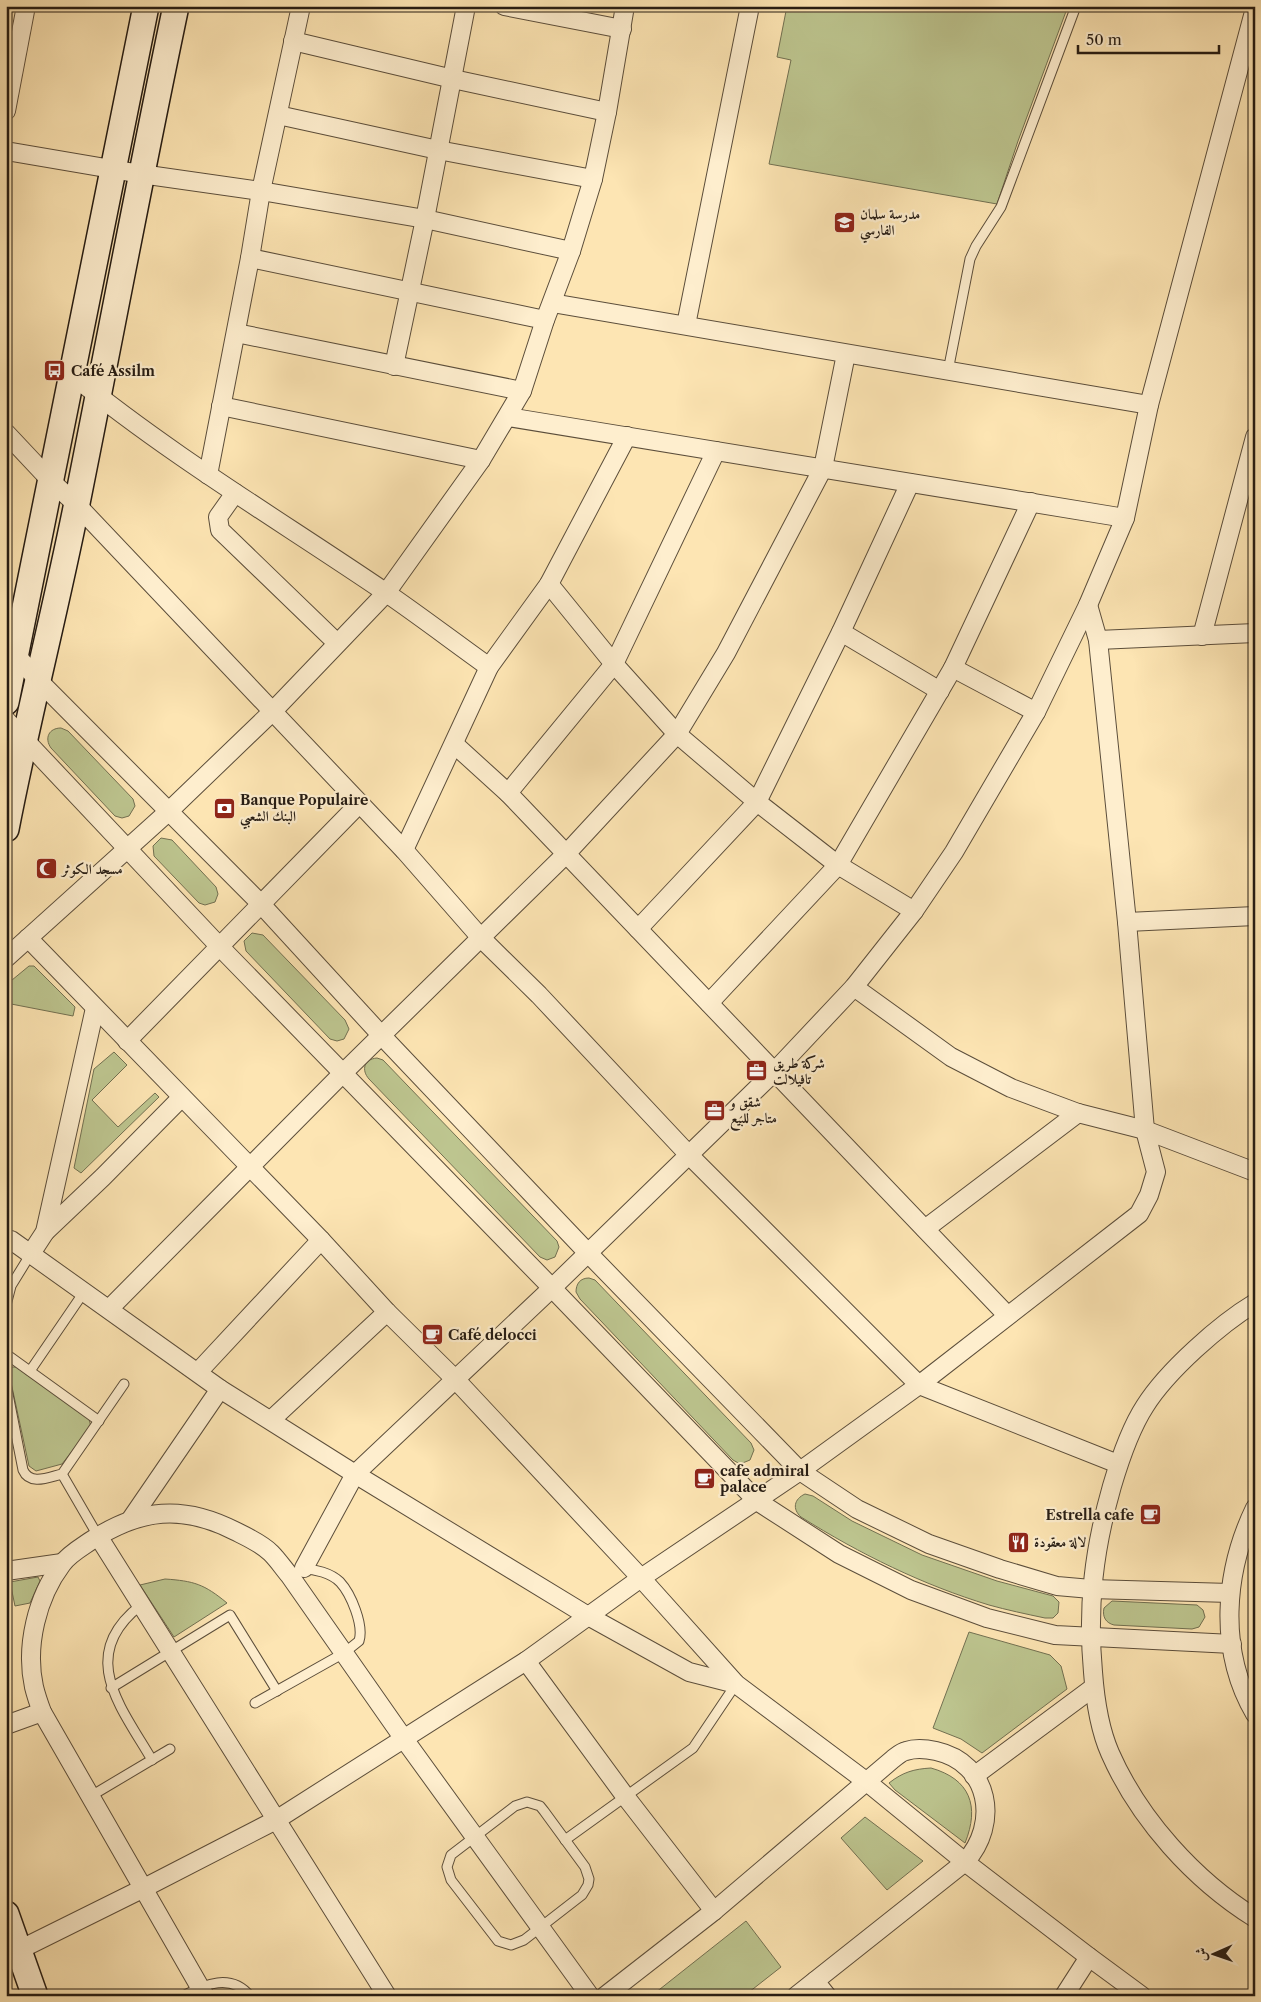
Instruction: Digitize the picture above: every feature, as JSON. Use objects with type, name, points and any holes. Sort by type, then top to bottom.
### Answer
[{"type":"street","points":[[6,111],[26,6]]},
{"type":"street","points":[[6,702],[11,649],[52,482],[71,374],[146,6]]},
{"type":"street","points":[[6,830],[24,738],[77,505],[141,174],[176,6]]},
{"type":"street","points":[[208,475],[261,191],[301,6]]},
{"type":"street","points":[[394,366],[453,79],[466,6]]},
{"type":"street","points":[[504,6],[622,29]]},
{"type":"street","points":[[6,958],[168,812],[272,712],[386,593],[481,460],[522,391],[545,320],[571,252],[592,179],[607,112],[625,6]]},
{"type":"street","points":[[686,325],[750,6]]},
{"type":"street","points":[[297,1572],[355,1474],[552,1288],[774,1072],[854,987],[914,911],[954,852],[1036,712],[1088,605],[1125,518],[1149,405],[1255,8]]},
{"type":"street","points":[[292,41],[453,79],[607,112]]},
{"type":"street","points":[[278,115],[438,150],[592,179]]},
{"type":"street","points":[[6,151],[425,219],[571,252]]},
{"type":"street","points":[[250,258],[545,320]]},
{"type":"street","points":[[552,303],[1149,405]]},
{"type":"street","points":[[236,333],[522,391]]},
{"type":"street","points":[[109,1309],[343,1073],[566,854],[677,734],[726,653],[823,468],[846,354]]},
{"type":"street","points":[[71,374],[97,396],[208,475],[386,593],[489,667]]},
{"type":"street","points":[[222,406],[481,460]]},
{"type":"street","points":[[508,417],[1125,518]]},
{"type":"street","points":[[6,433],[52,482],[77,505],[404,850],[481,938],[539,995],[688,1154],[919,1385],[1118,1464]]},
{"type":"street","points":[[404,850],[489,667],[549,584],[627,436]]},
{"type":"street","points":[[1254,441],[1255,477]]},
{"type":"street","points":[[1202,636],[1254,441]]},
{"type":"street","points":[[508,793],[614,664],[716,451]]},
{"type":"street","points":[[638,929],[757,802],[841,632],[910,482]]},
{"type":"street","points":[[235,493],[218,517],[220,530],[337,643]]},
{"type":"street","points":[[709,1003],[838,865],[940,691],[1030,502]]},
{"type":"street","points":[[549,584],[614,664],[677,734],[757,802],[838,865],[914,911]]},
{"type":"street","points":[[19,1950],[276,1820],[526,1661],[641,1578],[800,1471],[919,1385],[1139,1214],[1150,1196],[1156,1172],[1145,1130],[1127,922],[1098,640],[1088,605]]},
{"type":"street","points":[[841,632],[940,691]]},
{"type":"street","points":[[1098,640],[1255,633]]},
{"type":"street","points":[[11,649],[37,680],[260,903],[382,1036],[800,1471],[857,1509],[928,1544],[1057,1586],[1091,1589],[1230,1593]]},
{"type":"street","points":[[952,668],[1036,712]]},
{"type":"street","points":[[6,720],[220,947],[757,1501],[838,1554],[911,1590],[987,1618],[1055,1634],[1090,1638],[1232,1644]]},
{"type":"street","points":[[454,744],[508,793],[1008,1315]]},
{"type":"street","points":[[127,1041],[359,804]]},
{"type":"street","points":[[1127,922],[1255,916]]},
{"type":"street","points":[[28,938],[181,1098],[321,1240],[387,1312],[456,1380],[641,1578],[736,1684],[866,1782],[965,1862],[1088,1957],[1142,1996]]},
{"type":"street","points":[[854,987],[951,1057],[1011,1088],[1078,1113],[1145,1130],[1255,1172]]},
{"type":"street","points":[[45,1232],[95,1008]]},
{"type":"street","points":[[30,1255],[45,1232],[103,1177],[181,1098]]},
{"type":"street","points":[[925,1230],[1078,1113]]},
{"type":"street","points":[[6,1239],[11,1240],[220,1389],[355,1474],[588,1616],[689,1672],[736,1684]]},
{"type":"street","points":[[198,1372],[321,1240]]},
{"type":"street","points":[[1255,1303],[1205,1341],[1169,1375],[1145,1406],[1118,1464],[1099,1537],[1091,1589],[1090,1638],[1094,1687],[1103,1732],[1110,1752],[1138,1803],[1184,1859],[1226,1899],[1255,1918]]},
{"type":"street","points":[[271,1420],[387,1312]]},
{"type":"street","points":[[131,1520],[220,1389]]},
{"type":"street","points":[[1255,1508],[1238,1550],[1230,1593],[1229,1612],[1237,1671],[1255,1714]]},
{"type":"street","points":[[203,1991],[42,1712],[34,1687],[31,1658],[35,1624],[44,1595],[62,1563],[81,1547],[112,1527],[153,1514],[174,1513],[200,1516],[216,1521],[259,1544],[297,1572],[344,1653],[590,1996]]},
{"type":"street","points":[[98,1536],[387,1996]]},
{"type":"street","points":[[6,1572],[62,1563]]},
{"type":"street","points":[[526,1661],[714,1911]]},
{"type":"street","points":[[974,1776],[1094,1687]]},
{"type":"street","points":[[6,1725],[42,1712]]},
{"type":"street","points":[[605,1996],[714,1911],[893,1759],[906,1751],[926,1749],[946,1753],[963,1763],[974,1776],[985,1797],[987,1817],[982,1837],[972,1855],[796,1996]]},
{"type":"street","points":[[6,1914],[35,1996]]},
{"type":"street","points":[[1064,1996],[1088,1957]]},
{"type":"street","points":[[815,1981],[827,1996]]},
{"type":"lane","points":[[948,371],[970,259],[976,246],[1001,207],[1076,6]]},
{"type":"lane","points":[[6,1305],[11,1286],[30,1255]]},
{"type":"lane","points":[[30,1371],[84,1292]]},
{"type":"lane","points":[[6,1354],[99,1421]]},
{"type":"lane","points":[[6,1384],[25,1474],[35,1480],[62,1474],[124,1384]]},
{"type":"lane","points":[[62,1474],[98,1536]]},
{"type":"lane","points":[[254,1703],[344,1653],[359,1641],[361,1636],[355,1608],[340,1583],[326,1573],[297,1572]]},
{"type":"lane","points":[[141,1606],[123,1622],[112,1641],[108,1673],[111,1688],[118,1703],[152,1760]]},
{"type":"lane","points":[[111,1688],[230,1615],[277,1690]]},
{"type":"lane","points":[[565,1840],[693,1748],[736,1684]]},
{"type":"lane","points":[[91,1796],[170,1749]]},
{"type":"lane","points":[[528,1802],[540,1806],[565,1840],[585,1867],[589,1879],[582,1895],[518,1944],[512,1945],[498,1941],[451,1880],[447,1867],[451,1855],[515,1806],[528,1802]]},
{"type":"lane","points":[[183,1996],[203,1991],[219,1982],[239,1985],[250,1996]]},
{"type":"green space","points":[[787,6],[1068,6],[997,204],[769,164],[791,60],[777,57]]},
{"type":"green space","points":[[57,728],[68,731],[133,799],[135,806],[129,816],[122,818],[115,816],[51,748],[48,741],[49,734]]},
{"type":"green space","points":[[161,838],[172,840],[216,887],[218,894],[215,902],[205,905],[199,903],[154,856],[153,846]]},
{"type":"green space","points":[[252,933],[263,935],[345,1020],[349,1029],[344,1039],[337,1041],[330,1039],[246,951],[244,941]]},
{"type":"green space","points":[[29,966],[34,966],[75,1007],[73,1016],[6,1003],[6,985]]},
{"type":"green space","points":[[114,1052],[127,1065],[92,1100],[118,1127],[155,1093],[159,1097],[81,1173],[74,1168],[94,1069]]},
{"type":"green space","points":[[377,1058],[383,1060],[557,1241],[559,1247],[555,1257],[547,1260],[540,1257],[369,1079],[365,1072],[365,1066],[369,1060]]},
{"type":"green space","points":[[589,1278],[595,1280],[751,1443],[754,1450],[750,1460],[740,1464],[733,1460],[580,1299],[576,1292],[577,1286],[581,1280]]},
{"type":"green space","points":[[12,1367],[16,1367],[89,1419],[91,1427],[62,1464],[36,1471],[29,1466],[9,1373]]},
{"type":"green space","points":[[805,1494],[813,1496],[852,1521],[922,1555],[997,1581],[1053,1596],[1059,1602],[1058,1613],[1053,1618],[1045,1618],[989,1605],[940,1588],[892,1567],[846,1544],[801,1517],[795,1508],[798,1499]]},
{"type":"green space","points":[[38,1577],[40,1581],[30,1603],[15,1606],[10,1582]]},
{"type":"green space","points":[[165,1579],[191,1582],[212,1592],[227,1603],[174,1637],[140,1585]]},
{"type":"green space","points":[[1112,1601],[1197,1605],[1203,1610],[1205,1617],[1199,1627],[1192,1629],[1114,1625],[1109,1623],[1104,1617],[1104,1608]]},
{"type":"green space","points":[[969,1632],[1050,1655],[1061,1666],[1067,1689],[982,1753],[961,1739],[933,1728]]},
{"type":"green space","points":[[931,1768],[955,1779],[968,1796],[972,1817],[965,1843],[895,1790],[889,1783],[909,1772]]},
{"type":"green space","points":[[865,1817],[923,1861],[887,1890],[841,1838]]},
{"type":"green space","points":[[746,1921],[781,1967],[744,1996],[657,1996],[655,1993]]},
{"type":"place","name":"مدرسة سلمان الفارسي","points":[[844,222]]},
{"type":"place","name":"Café Assilm","points":[[55,371]]},
{"type":"place","name":"Banque Populaire البنك الشعبي","points":[[224,808]]},
{"type":"place","name":"مسجد الكوثر","points":[[46,869]]},
{"type":"place","name":"شركة طريق تافيلالت","points":[[757,1071]]},
{"type":"place","name":"شقق و متاجر للبيع","points":[[714,1110]]},
{"type":"place","name":"Café delocci","points":[[432,1335]]},
{"type":"place","name":"cafe admiral palace","points":[[704,1479]]},
{"type":"place","name":"Estrella cafe","points":[[1150,1515]]},
{"type":"place","name":"لالة معقودة","points":[[1018,1542]]}]
